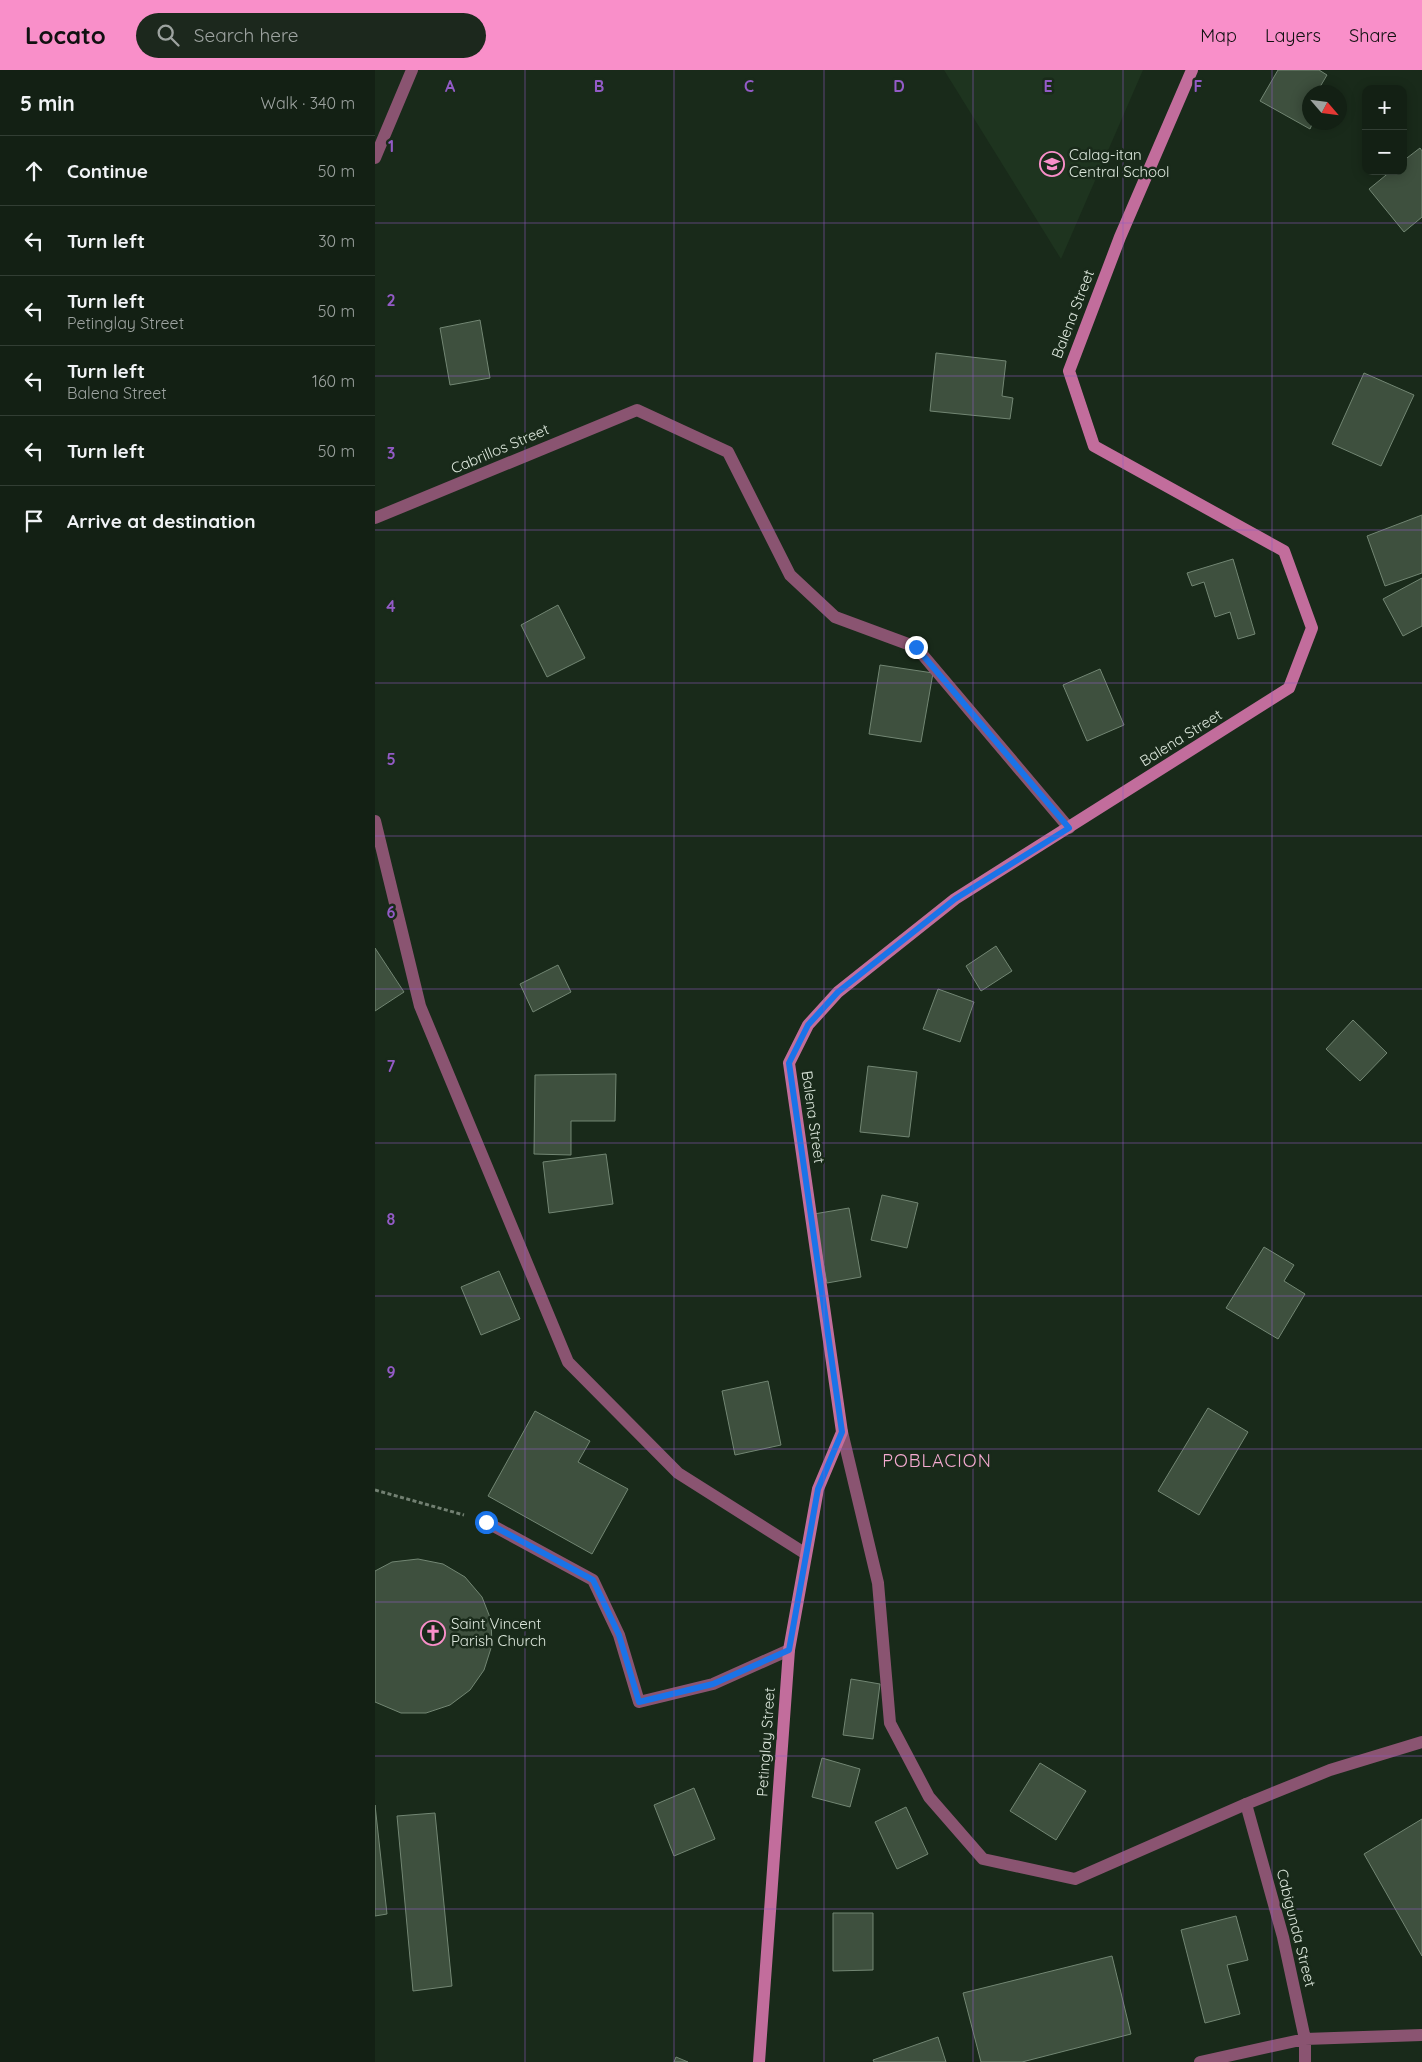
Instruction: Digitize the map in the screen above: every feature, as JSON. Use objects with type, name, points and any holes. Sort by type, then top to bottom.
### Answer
[{"type":"main road","name":"Balena Street","points":[[842,1432],[789,1063],[808,1025],[838,992],[955,899],[1289,688],[1312,628],[1284,551],[1094,446],[1069,371],[1120,237],[1193,70]]},
{"type":"main road","name":"Petinglay Street","points":[[759,2062],[789,1650],[818,1489],[842,1432]]},
{"type":"street","points":[[375,158],[412,70]]},
{"type":"street","name":"Cabrillos Street","points":[[375,518],[637,410],[728,452],[790,575],[835,617],[916,647],[1069,828]]},
{"type":"street","points":[[375,821],[419,1006],[568,1362],[678,1473],[806,1554]]},
{"type":"street","points":[[842,1432],[878,1583],[890,1723],[929,1797],[983,1859],[1075,1879],[1246,1804],[1330,1770],[1422,1742]]},
{"type":"street","points":[[486,1522],[593,1580],[619,1635],[639,1702],[713,1684],[789,1650]]},
{"type":"street","name":"Cabigunda Street","points":[[1246,1804],[1283,1937],[1305,2039],[1305,2062]]},
{"type":"street","points":[[1199,2062],[1305,2039],[1422,2035]]},
{"type":"path","points":[[375,1490],[486,1522]]},
{"type":"shaded area","name":"Calag-itan Central School","points":[[944,70],[1143,70],[1061,259]]},
{"type":"building","points":[[1278,70],[1319,70],[1327,75],[1321,85],[1302,85],[1302,125],[1260,101]]},
{"type":"building","points":[[1420,148],[1422,151],[1422,217],[1404,232],[1369,189],[1386,175],[1407,175],[1407,158]]},
{"type":"building","points":[[480,320],[490,378],[450,385],[440,328]]},
{"type":"building","points":[[936,353],[1006,361],[1002,396],[1013,398],[1010,419],[930,411]]},
{"type":"building","points":[[1364,373],[1414,395],[1381,466],[1332,444]]},
{"type":"building","points":[[1422,515],[1422,573],[1385,586],[1367,536]]},
{"type":"building","points":[[1233,559],[1255,634],[1238,639],[1230,612],[1215,617],[1204,582],[1192,586],[1187,573]]},
{"type":"building","points":[[1422,578],[1422,626],[1403,636],[1383,599]]},
{"type":"building","points":[[558,605],[585,658],[547,677],[521,625]]},
{"type":"building","points":[[880,665],[933,673],[921,742],[869,734]]},
{"type":"building","points":[[1100,669],[1124,725],[1087,741],[1063,685]]},
{"type":"building","points":[[996,946],[1012,971],[981,991],[966,966]]},
{"type":"building","points":[[375,948],[404,992],[375,1011]]},
{"type":"building","points":[[558,965],[571,992],[533,1012],[520,984]]},
{"type":"building","points":[[938,989],[974,1002],[960,1042],[923,1029]]},
{"type":"building","points":[[1353,1020],[1387,1053],[1360,1081],[1326,1049]]},
{"type":"building","points":[[868,1066],[917,1072],[909,1137],[860,1132]]},
{"type":"building","points":[[616,1074],[615,1121],[571,1121],[571,1155],[534,1154],[535,1075]]},
{"type":"building","points":[[606,1154],[613,1204],[549,1213],[543,1162]]},
{"type":"building","points":[[882,1195],[918,1203],[907,1248],[871,1240]]},
{"type":"building","points":[[849,1208],[861,1277],[827,1283],[814,1214]]},
{"type":"building","points":[[1264,1247],[1294,1265],[1284,1281],[1305,1294],[1278,1339],[1226,1308]]},
{"type":"building","points":[[499,1271],[520,1319],[481,1335],[461,1287]]},
{"type":"building","points":[[768,1381],[781,1445],[735,1455],[722,1391]]},
{"type":"building","points":[[1208,1408],[1248,1432],[1199,1515],[1158,1491]]},
{"type":"building","points":[[535,1411],[590,1441],[578,1462],[628,1489],[592,1554],[488,1496]]},
{"type":"building","name":"Saint Vincent Parish Church","points":[[418,1559],[443,1564],[465,1577],[482,1597],[491,1620],[492,1645],[484,1670],[470,1690],[450,1705],[426,1713],[401,1713],[375,1702],[375,1571],[392,1562]]},
{"type":"building","points":[[851,1679],[880,1684],[873,1739],[843,1735]]},
{"type":"building","points":[[822,1758],[860,1769],[850,1807],[812,1797]]},
{"type":"building","points":[[1040,1763],[1086,1791],[1056,1840],[1010,1811]]},
{"type":"building","points":[[694,1788],[715,1839],[674,1856],[654,1805]]},
{"type":"building","points":[[375,1805],[387,1914],[375,1916]]},
{"type":"building","points":[[906,1807],[928,1854],[897,1869],[875,1822]]},
{"type":"building","points":[[435,1813],[452,1986],[413,1991],[397,1816]]},
{"type":"building","points":[[1422,1819],[1422,1956],[1364,1854]]},
{"type":"building","points":[[833,1913],[873,1913],[873,1970],[833,1971]]},
{"type":"building","points":[[1236,1916],[1248,1960],[1227,1965],[1240,2014],[1205,2023],[1181,1930]]},
{"type":"building","points":[[1112,1956],[1131,2034],[1022,2062],[981,2062],[963,1993]]},
{"type":"building","points":[[938,2037],[946,2062],[874,2062],[873,2060]]},
{"type":"building","points":[[676,2057],[688,2062],[674,2062]]},
{"type":"place","name":"Calag-itan Central School","points":[[1052,164]]},
{"type":"place","name":"Saint Vincent Parish Church","points":[[433,1633]]},
{"type":"district","name":"POBLACION","points":[[937,1461]]},
{"type":"route","points":[[486,1522],[593,1580],[619,1635],[639,1702],[713,1684],[789,1650],[818,1489],[842,1432],[789,1063],[808,1025],[838,992],[955,899],[1069,828],[916,647]]}]
